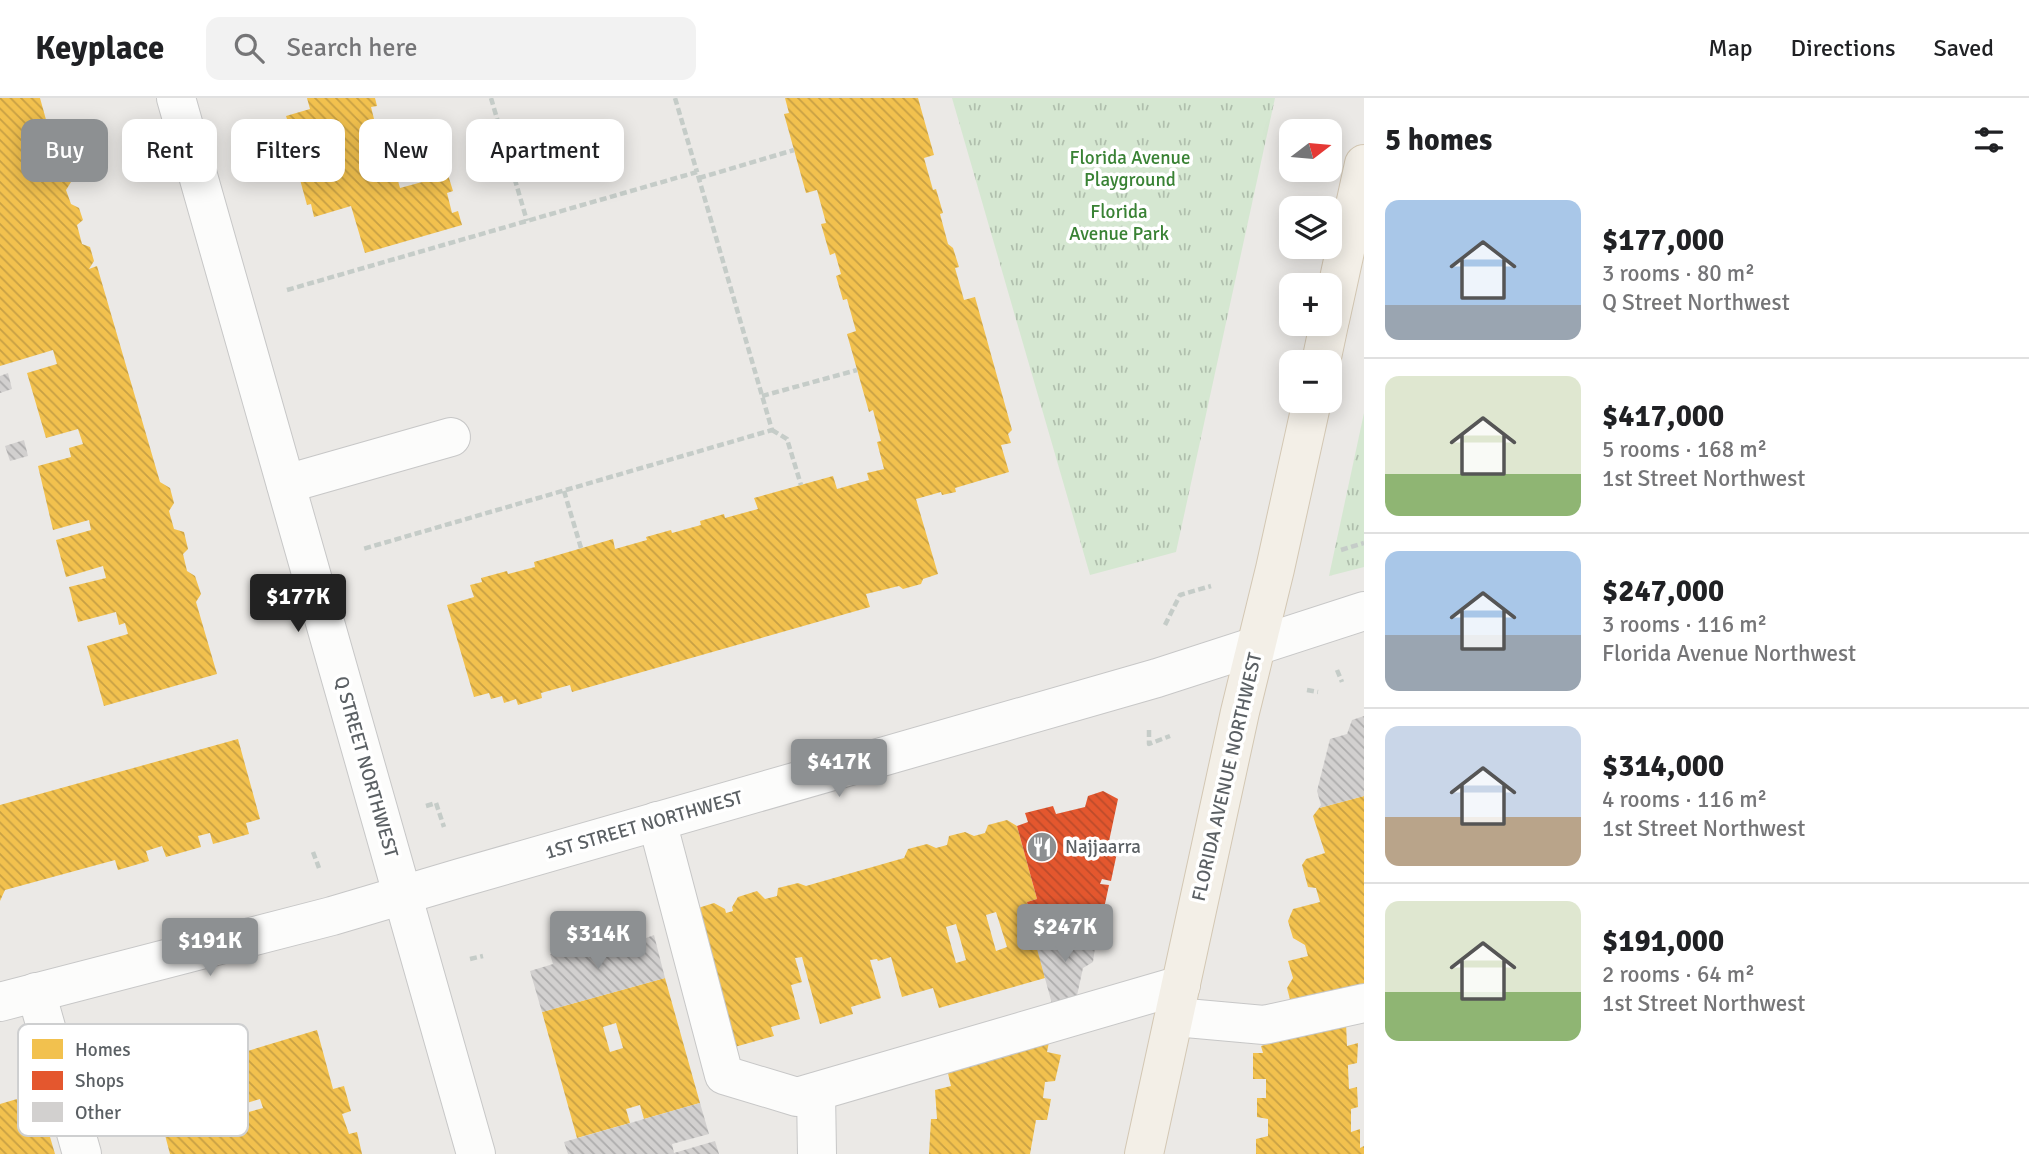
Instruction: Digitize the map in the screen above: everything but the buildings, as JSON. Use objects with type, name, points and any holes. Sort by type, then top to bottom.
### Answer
[{"type":"main road","points":[[1341,273],[1364,164]]},
{"type":"main road","name":"FLORIDA AVENUE NORTHWEST","points":[[1144,1154],[1240,712],[1258,645],[1309,413]]},
{"type":"street","name":"Q STREET NORTHWEST","points":[[176,98],[476,1154]]},
{"type":"street","points":[[286,484],[451,437]]},
{"type":"street","name":"1ST STREET NORTHWEST","points":[[18,997],[332,916],[1157,678],[1364,611]]},
{"type":"street","points":[[657,821],[724,1075],[797,1097],[1178,1001],[1264,1025],[1364,1003]]},
{"type":"street","points":[[18,997],[29,1024]]},
{"type":"street","points":[[816,1091],[817,1154]]},
{"type":"street","points":[[75,1136],[82,1154]]},
{"type":"path","points":[[491,98],[527,221]]},
{"type":"path","points":[[675,98],[772,430],[787,439],[801,485]]},
{"type":"path","points":[[287,290],[527,221],[794,150]]},
{"type":"path","points":[[762,396],[857,370]]},
{"type":"path","points":[[363,549],[772,430]]},
{"type":"path","points":[[564,491],[580,548]]},
{"type":"path","points":[[1341,550],[1364,543]]},
{"type":"path","points":[[1164,627],[1180,595],[1211,586]]},
{"type":"path","points":[[1336,667],[1342,682]]},
{"type":"path","points":[[1307,690],[1318,692]]},
{"type":"path","points":[[1149,744],[1170,736]]},
{"type":"path","points":[[436,803],[444,827]]},
{"type":"path","points":[[313,852],[319,867]]},
{"type":"green space","name":"Florida Avenue Park","points":[[952,98],[1275,98],[1176,552],[1090,575]]},
{"type":"green space","points":[[1364,413],[1364,567],[1329,576]]},
{"type":"place","name":"Najjaarra","points":[[1042,847]]},
{"type":"park label","name":"Florida Avenue Playground","points":[[1130,169]]}]
